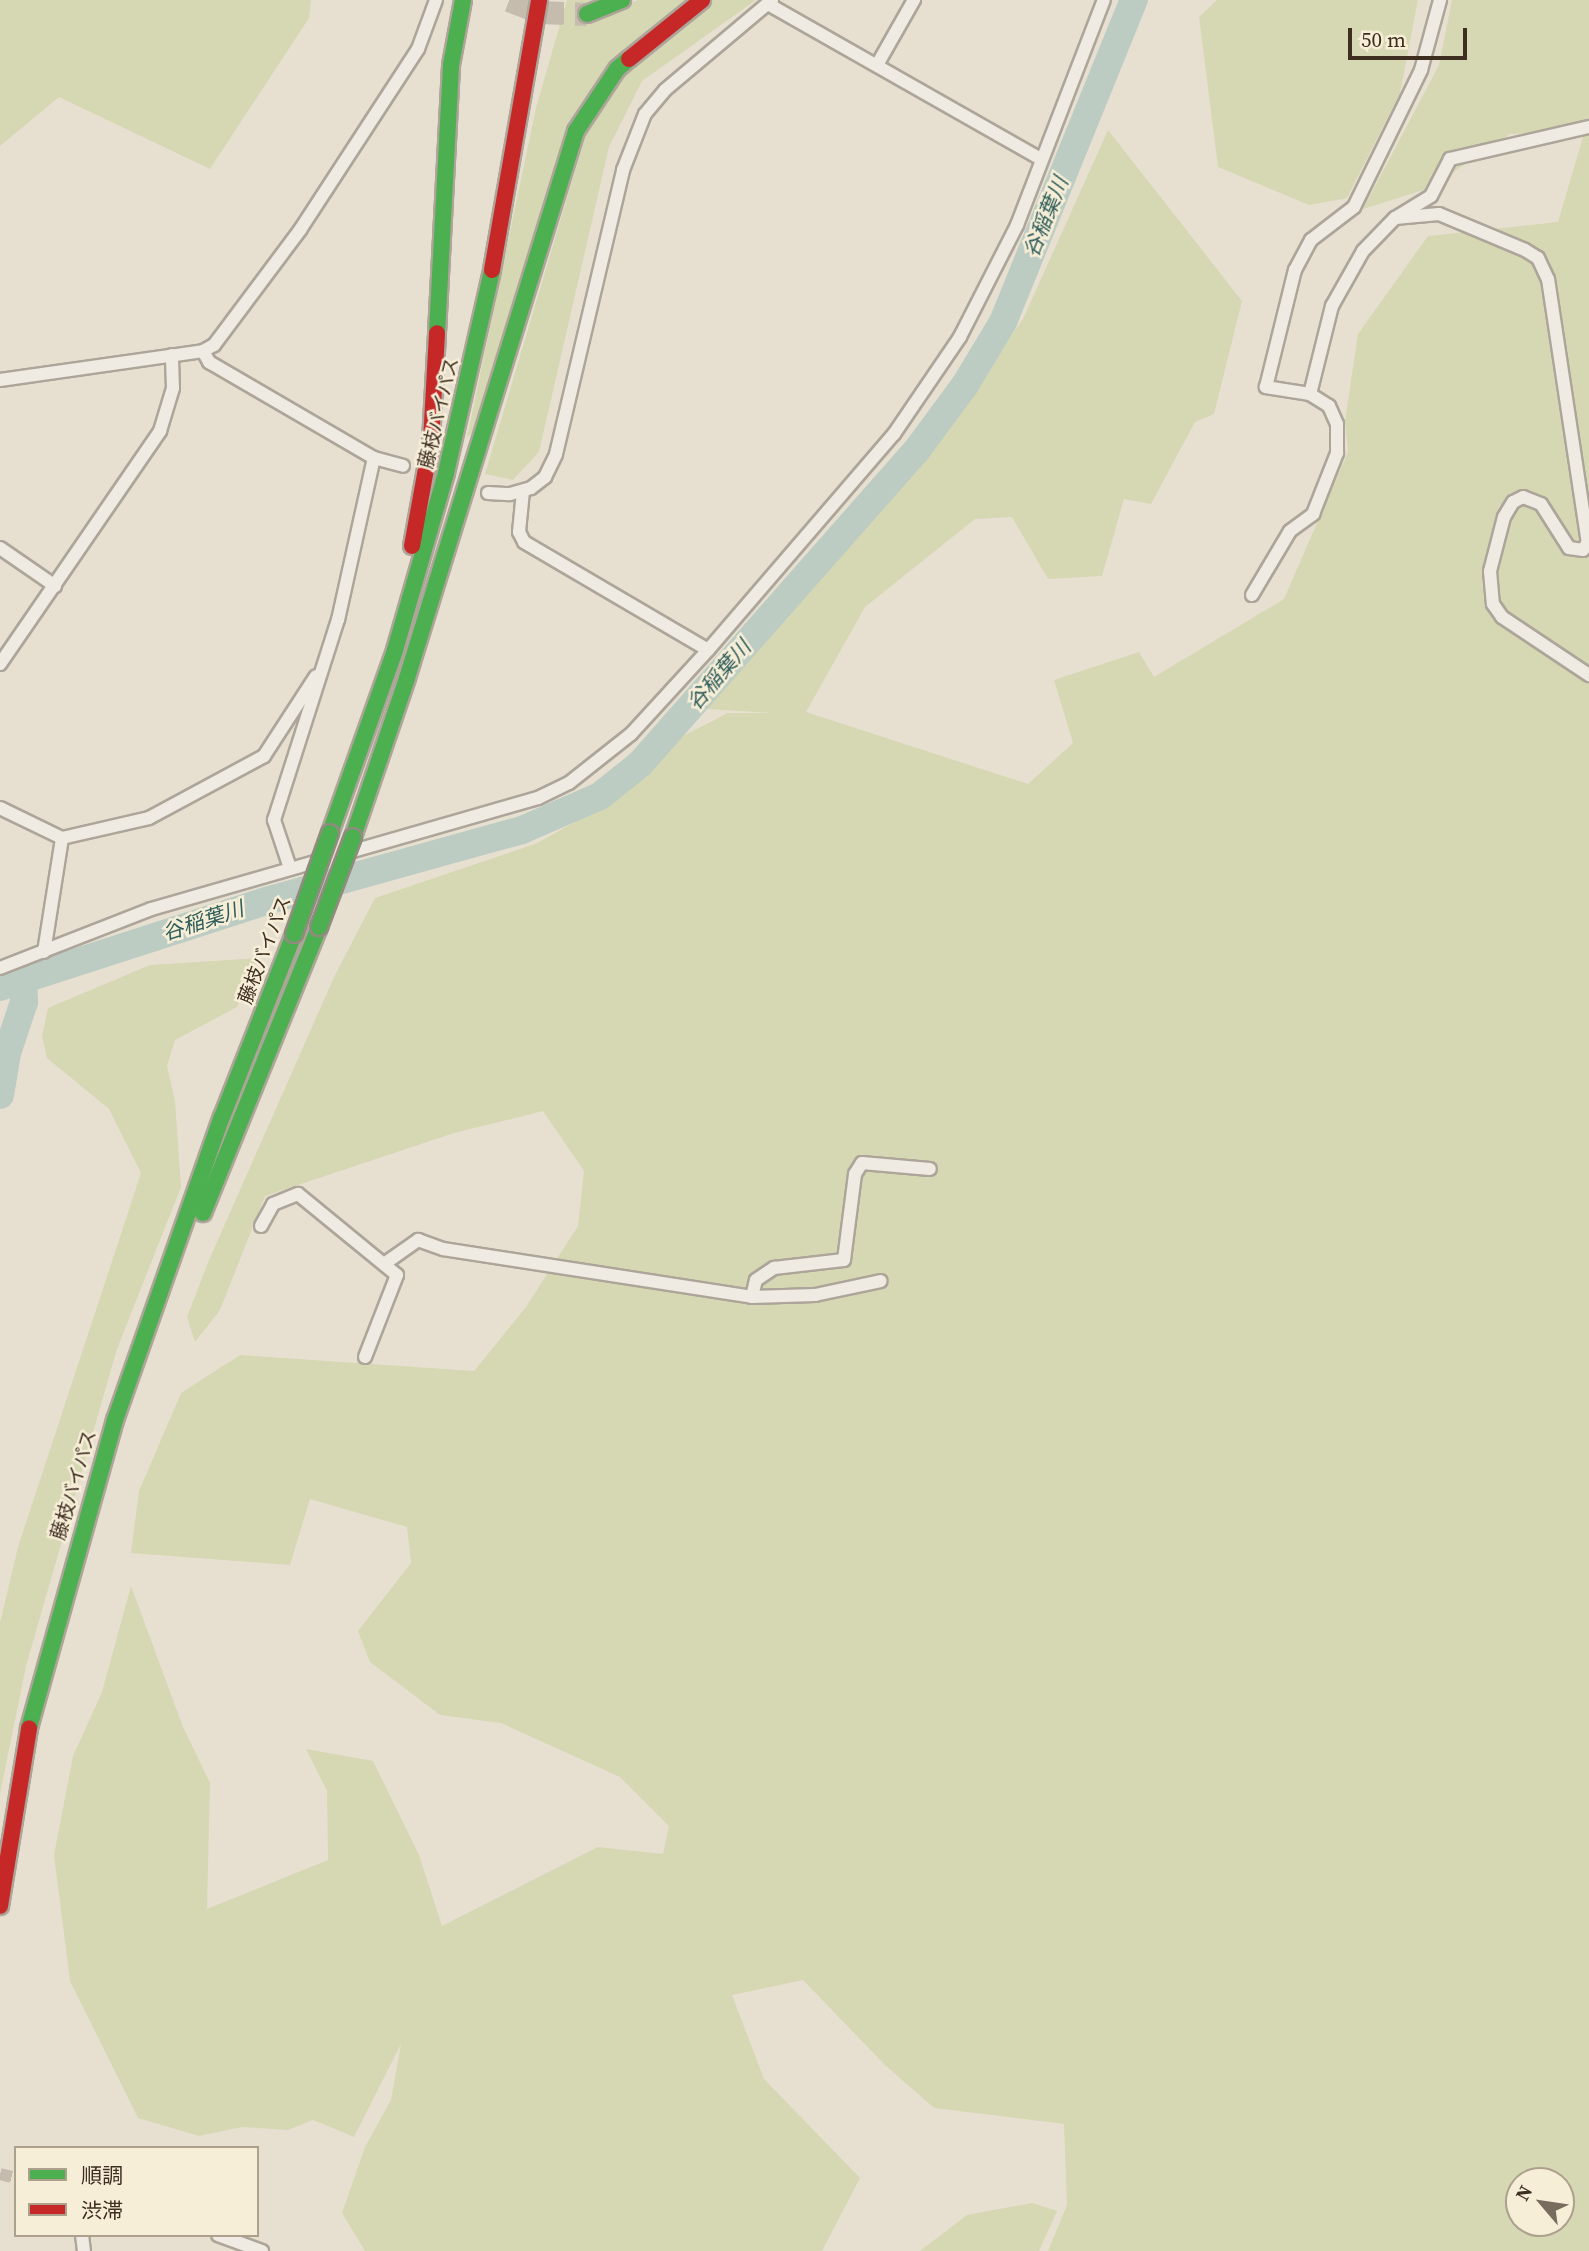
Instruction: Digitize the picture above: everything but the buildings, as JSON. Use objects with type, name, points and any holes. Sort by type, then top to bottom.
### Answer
[{"type":"highway","points":[[395,650],[430,441],[450,77],[463,0]]},
{"type":"highway","name":"藤枝バイパス","points":[[0,1906],[33,1704],[115,1420],[222,1117],[294,934],[395,650],[446,473],[485,310],[539,0]]},
{"type":"highway","points":[[587,14],[622,0]]},
{"type":"highway","points":[[148,1327],[195,1230],[354,837],[436,590],[576,131],[617,69],[702,0]]},
{"type":"street","points":[[0,380],[203,351],[214,345],[300,230],[418,49],[436,0]]},
{"type":"street","points":[[877,65],[914,0]]},
{"type":"street","points":[[0,968],[151,909],[537,798],[569,782],[631,734],[708,650],[894,434],[930,385],[990,282],[1104,0]]},
{"type":"street","points":[[1252,595],[1290,531],[1313,514],[1337,453],[1338,424],[1329,406],[1310,394],[1266,387],[1295,270],[1311,240],[1354,207],[1421,70],[1440,0]]},
{"type":"street","points":[[488,493],[523,491],[545,477],[556,454],[632,141],[665,90],[770,2],[1041,159]]},
{"type":"street","points":[[1310,394],[1332,306],[1363,251],[1395,218],[1431,197],[1450,159],[1589,127]]},
{"type":"street","points":[[1395,218],[1439,214],[1525,250],[1538,258],[1548,279],[1588,542],[1583,550],[1569,548],[1541,504],[1523,496],[1513,502],[1504,517],[1490,571],[1493,604],[1502,617],[1589,674]]},
{"type":"street","points":[[203,351],[209,362],[374,458],[403,466]]},
{"type":"street","points":[[0,664],[160,431],[173,388],[172,355]]},
{"type":"street","points":[[290,869],[274,820],[323,667],[374,458]]},
{"type":"street","points":[[523,491],[519,532],[524,541],[708,650]]},
{"type":"street","points":[[0,548],[55,586]]},
{"type":"street","points":[[0,808],[62,838],[149,818],[264,757],[323,667]]},
{"type":"street","points":[[44,952],[62,838]]},
{"type":"street","points":[[752,1297],[756,1280],[774,1268],[844,1260],[855,1174],[862,1163],[930,1169]]},
{"type":"street","points":[[261,1226],[273,1205],[298,1194],[397,1275],[365,1357]]},
{"type":"street","points":[[384,1264],[418,1240],[443,1249],[752,1297],[816,1295],[881,1281]]},
{"type":"street","points":[[224,2237],[262,2251]]},
{"type":"green space","points":[[0,0],[311,0],[309,18],[210,169],[59,97],[0,146]]},
{"type":"green space","points":[[567,0],[592,0],[588,21],[638,0],[693,0],[569,126],[480,427],[467,437],[536,108]]},
{"type":"green space","points":[[712,0],[756,0],[642,81],[609,147],[539,452],[513,480],[485,474],[589,124],[631,66]]},
{"type":"green space","points":[[1217,0],[1418,0],[1400,93],[1347,198],[1309,205],[1218,167],[1199,17]]},
{"type":"green space","points":[[1452,0],[1589,0],[1589,2251],[1048,2251],[1067,2205],[1064,2124],[934,2108],[885,2065],[803,1980],[732,1995],[764,2079],[860,2178],[822,2251],[365,2251],[342,2213],[365,2147],[391,2100],[401,2044],[354,2137],[313,2120],[288,2130],[242,2127],[199,2136],[138,2118],[70,1981],[54,1855],[73,1756],[102,1692],[131,1586],[183,1727],[210,1783],[207,1909],[328,1860],[327,1791],[306,1749],[373,1761],[419,1855],[442,1926],[598,1847],[663,1854],[669,1826],[620,1777],[501,1723],[440,1715],[370,1662],[358,1631],[411,1563],[407,1527],[310,1499],[290,1565],[131,1553],[139,1491],[181,1393],[240,1355],[474,1371],[526,1307],[578,1226],[584,1171],[543,1111],[454,1133],[265,1196],[220,1310],[195,1342],[187,1317],[209,1260],[335,975],[375,898],[535,844],[615,800],[683,736],[728,713],[773,713],[706,709],[930,451],[1023,319],[1108,130],[1242,301],[1214,414],[1195,422],[1151,504],[1124,499],[1102,576],[1048,579],[1012,517],[975,519],[865,607],[806,712],[1028,784],[1073,743],[1054,680],[1139,652],[1154,677],[1284,599],[1348,452],[1345,421],[1358,334],[1428,236],[1558,222],[1585,130],[1510,134],[1430,188],[1363,209],[1439,65]]},
{"type":"green space","points":[[258,958],[237,1007],[175,1040],[167,1066],[175,1101],[181,1187],[117,1349],[26,1666],[0,1794],[0,1623],[18,1547],[141,1173],[109,1109],[47,1058],[42,1037],[48,1008],[150,965]]},
{"type":"green space","points":[[1032,2203],[1057,2211],[1039,2251],[920,2251],[967,2215]]},
{"type":"waterway","name":"谷稲葉川","points":[[0,987],[266,901],[522,830],[600,796],[640,764],[917,450],[965,385],[1003,322],[1134,0]]},
{"type":"waterway","points":[[0,1095],[7,1053],[24,1002],[23,978]]},
{"type":"tunnel","points":[[509,0],[541,12],[587,14]]},
{"type":"tunnel","points":[[0,2174],[14,2178]]},
{"type":"traffic: fast","points":[[437,333],[451,65],[463,0]]},
{"type":"traffic: fast","points":[[587,14],[622,0]]},
{"type":"traffic: fast","points":[[353,837],[407,678],[576,131],[617,69],[629,59]]},
{"type":"traffic: fast","points":[[330,833],[395,650],[446,473],[492,270]]},
{"type":"traffic: fast","points":[[294,934],[330,833]]},
{"type":"traffic: fast","points":[[319,927],[353,837]]},
{"type":"traffic: fast","points":[[203,1213],[319,927]]},
{"type":"traffic: fast","points":[[29,1728],[115,1420],[222,1117],[294,934]]},
{"type":"traffic: jam","points":[[492,270],[539,0]]},
{"type":"traffic: jam","points":[[629,59],[702,0]]},
{"type":"traffic: jam","points":[[412,546],[431,441],[437,333]]},
{"type":"traffic: jam","points":[[0,1906],[29,1728]]}]
